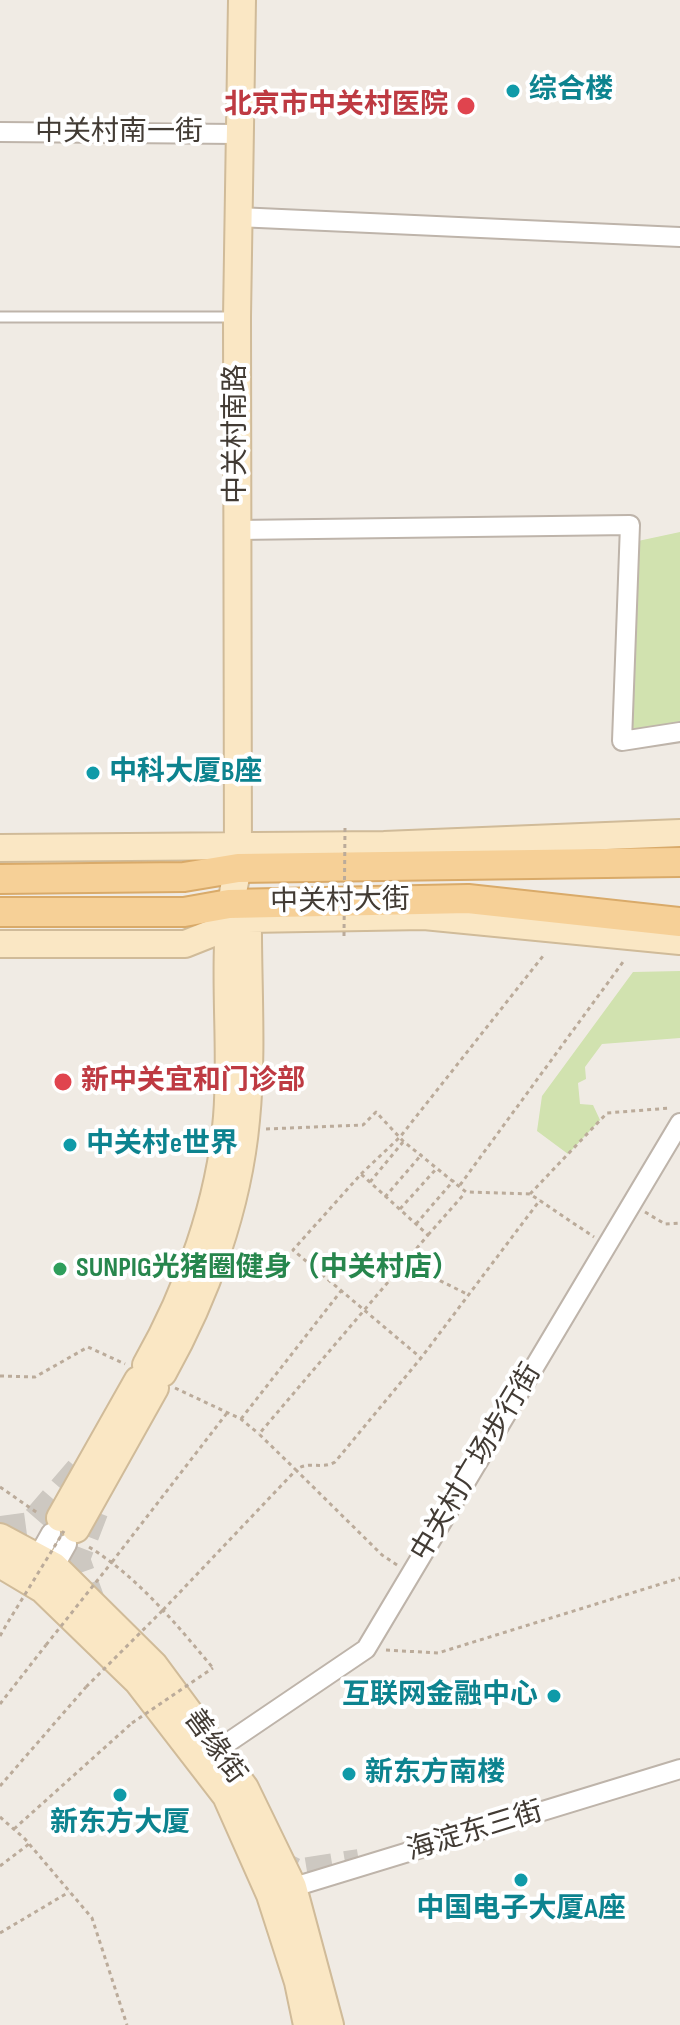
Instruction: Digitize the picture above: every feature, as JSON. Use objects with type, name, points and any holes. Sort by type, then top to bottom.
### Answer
[{"type":"main road","name":"中关村大街","points":[[0,879],[184,877],[238,857],[680,862]]},
{"type":"main road","name":"中关村大街","points":[[0,912],[238,913],[468,899],[680,922]]},
{"type":"street","name":"中关村南路","points":[[238,913],[237,217],[242,0]]},
{"type":"street","name":"中关村南一街","points":[[0,132],[238,134]]},
{"type":"street","points":[[237,217],[680,237]]},
{"type":"street","points":[[237,530],[630,525],[622,741],[680,732]]},
{"type":"street","name":"中关村大街","points":[[0,848],[238,857],[384,845],[680,833]]},
{"type":"street","points":[[0,944],[185,944],[238,913]]},
{"type":"street","points":[[56,1546],[151,1376],[202,1296],[234,1191],[245,1130],[238,913]]},
{"type":"street","points":[[151,1376],[184,1289],[215,1188],[227,1117],[238,913]]},
{"type":"street","name":"中关村大街","points":[[238,913],[424,916],[680,941]]},
{"type":"street","name":"中关村广场步行街","points":[[217,1750],[366,1649],[680,1123]]},
{"type":"street","name":"善缘街","points":[[0,1537],[56,1546],[154,1665],[245,1788],[330,2025]]},
{"type":"street","name":"善缘街","points":[[0,1564],[56,1546]]},
{"type":"street","name":"善缘街","points":[[56,1546],[138,1682],[226,1796],[281,1891],[307,2025]]},
{"type":"street","name":"海淀东三街","points":[[281,1891],[680,1769]]},
{"type":"lane","points":[[0,317],[237,317]]},
{"type":"path","points":[[344,936],[345,828]]},
{"type":"path","points":[[370,1182],[543,956]]},
{"type":"path","points":[[460,1185],[623,962]]},
{"type":"path","points":[[530,1194],[607,1113],[680,1108]]},
{"type":"path","points":[[245,1130],[363,1125],[376,1112],[402,1139],[466,1192],[530,1194],[607,1246]]},
{"type":"path","points":[[402,1139],[361,1174],[293,1250],[421,1358]]},
{"type":"path","points":[[385,1197],[422,1154]]},
{"type":"path","points":[[400,1209],[437,1168]]},
{"type":"path","points":[[361,1174],[428,1235],[425,1238]]},
{"type":"path","points":[[416,1224],[454,1180]]},
{"type":"path","points":[[382,1555],[259,1434],[466,1192]]},
{"type":"path","points":[[0,1786],[86,1687],[296,1470],[302,1465],[326,1466],[335,1462],[421,1358],[540,1200]]},
{"type":"path","points":[[631,1204],[665,1224],[680,1223]]},
{"type":"path","points":[[404,1263],[469,1295]]},
{"type":"path","points":[[241,1419],[341,1291]]},
{"type":"path","points":[[0,1704],[227,1413]]},
{"type":"path","points":[[0,1487],[56,1546],[112,1562],[163,1610],[213,1668],[132,1723],[14,1829]]},
{"type":"path","points":[[0,1636],[56,1546]]},
{"type":"path","points":[[366,1649],[438,1653],[680,1578]]},
{"type":"path","points":[[0,1817],[29,1844],[92,1918],[127,2025]]},
{"type":"path","points":[[0,1866],[29,1844]]},
{"type":"path","points":[[0,1933],[69,1891]]},
{"type":"green space","points":[[680,532],[680,722],[632,731],[638,541]]},
{"type":"green space","points":[[680,971],[680,1038],[602,1044],[585,1067],[586,1079],[578,1083],[580,1104],[593,1105],[600,1120],[568,1154],[537,1131],[542,1096],[633,972]]},
{"type":"tunnel","points":[[0,1529],[30,1525],[82,1465]]},
{"type":"tunnel","points":[[95,1609],[77,1559],[97,1507]]},
{"type":"tunnel","points":[[271,1859],[297,1872],[359,1862]]},
{"type":"place","name":"综合楼","points":[[513,91]]},
{"type":"place","name":"北京市中关村医院","points":[[466,106]]},
{"type":"place","name":"中科大厦B座","points":[[93,773]]},
{"type":"place","name":"新中关宜和门诊部","points":[[63,1082]]},
{"type":"place","name":"中关村e世界","points":[[70,1145]]},
{"type":"place","name":"SUNPIG光猪圈健身（中关村店）","points":[[60,1269]]},
{"type":"place","name":"互联网金融中心","points":[[554,1696]]},
{"type":"place","name":"新东方南楼","points":[[349,1774]]},
{"type":"place","name":"新东方大厦","points":[[120,1795]]},
{"type":"place","name":"中国电子大厦A座","points":[[521,1880]]}]
